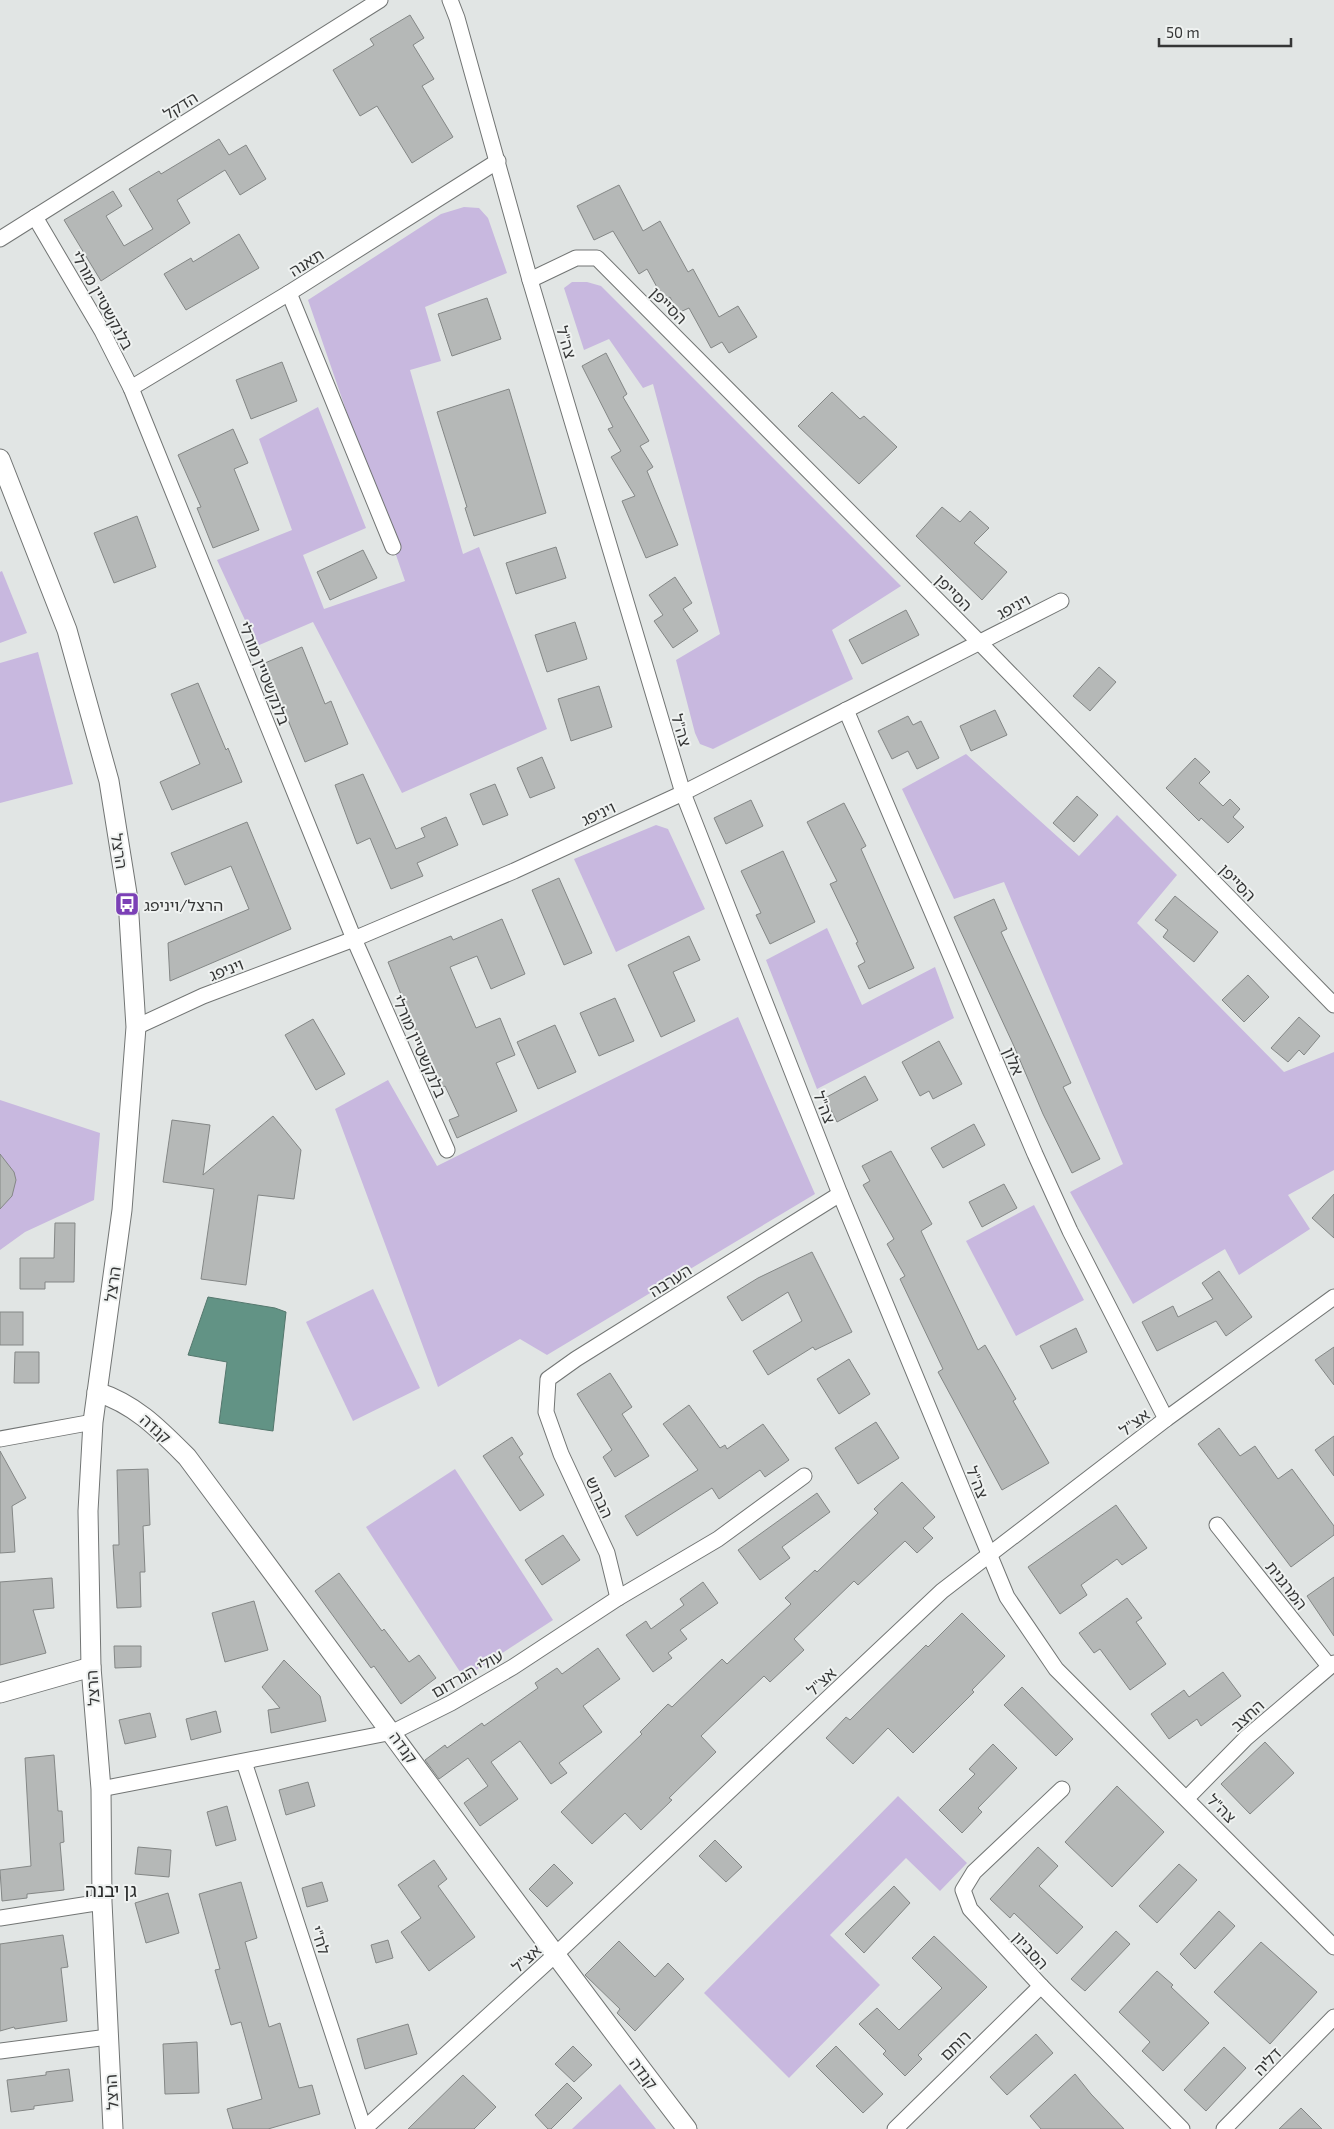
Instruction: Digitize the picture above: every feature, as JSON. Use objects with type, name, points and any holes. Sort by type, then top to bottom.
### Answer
[{"type":"street","name":"הדקל","points":[[0,239],[380,0]]},
{"type":"street","points":[[450,0],[498,161]]},
{"type":"street","name":"צה\"ל","points":[[498,161],[530,280],[683,793],[840,1194],[1007,1597],[1056,1669],[1187,1798],[1334,1948]]},
{"type":"street","name":"תאנה","points":[[131,388],[289,293],[498,161]]},
{"type":"street","name":"בלנקשטיין מורלי","points":[[35,217],[102,331],[131,388],[354,939],[446,1150]]},
{"type":"street","name":"הסייפן","points":[[530,280],[576,258],[597,258],[980,643],[1334,1005]]},
{"type":"street","points":[[289,293],[393,547]]},
{"type":"street","name":"הרצל","points":[[0,458],[67,630],[109,781],[128,900],[136,1027],[122,1210],[93,1422],[88,1511],[90,1667],[101,1789],[102,1902],[113,2129]]},
{"type":"street","name":"ויניפג","points":[[136,1027],[203,996],[354,939],[514,871],[683,793],[1061,601]]},
{"type":"street","name":"אלון","points":[[846,710],[1034,1154],[1070,1231],[1166,1419]]},
{"type":"street","name":"הערבה","points":[[546,1412],[548,1379],[576,1359],[840,1194]]},
{"type":"street","name":"אצ\"ל","points":[[364,2129],[555,1955],[942,1591],[1166,1419],[1334,1296]]},
{"type":"street","name":"קנדה","points":[[97,1392],[117,1398],[149,1419],[187,1457],[393,1732],[555,1955],[687,2129]]},
{"type":"street","name":"הברוש","points":[[546,1412],[561,1454],[607,1553],[618,1598]]},
{"type":"street","points":[[0,1439],[93,1422]]},
{"type":"street","name":"עולי הגרדום","points":[[101,1789],[393,1732],[452,1704],[513,1667],[618,1598],[718,1539],[804,1476]]},
{"type":"street","name":"המרגנית","points":[[1217,1525],[1332,1664]]},
{"type":"street","name":"החצב","points":[[1187,1798],[1246,1738],[1332,1664]]},
{"type":"street","points":[[0,1693],[90,1667]]},
{"type":"street","name":"לח\"י","points":[[244,1762],[364,2129]]},
{"type":"street","name":"הסביון","points":[[1062,1789],[974,1872],[963,1890],[970,1908],[1041,1986],[1182,2129]]},
{"type":"street","points":[[0,1918],[102,1902]]},
{"type":"street","name":"רותם","points":[[895,2129],[1041,1986]]},
{"type":"street","name":"דליה","points":[[1224,2129],[1334,2017]]},
{"type":"street","points":[[0,2051],[108,2037]]},
{"type":"shaded area","points":[[464,207],[479,208],[488,218],[507,273],[425,307],[441,361],[410,370],[463,554],[479,547],[547,729],[402,793],[313,622],[257,646],[217,560],[292,530],[259,439],[318,407],[366,528],[303,555],[324,609],[405,581],[308,300],[441,214]]},
{"type":"shaded area","points":[[572,282],[587,282],[601,286],[901,586],[832,630],[853,679],[713,749],[700,744],[695,733],[676,660],[720,634],[653,384],[643,388],[609,339],[584,350],[564,288]]},
{"type":"shaded area","points":[[2,571],[27,633],[0,643],[0,572]]},
{"type":"shaded area","points":[[38,652],[73,784],[0,803],[0,663]]},
{"type":"shaded area","points":[[966,754],[1079,856],[1117,815],[1177,875],[1137,923],[1284,1072],[1334,1052],[1334,1170],[1288,1195],[1310,1229],[1239,1275],[1225,1249],[1133,1304],[1070,1192],[1123,1164],[1004,882],[954,899],[902,789]]},
{"type":"shaded area","points":[[656,825],[668,829],[705,909],[616,952],[574,859]]},
{"type":"shaded area","points":[[827,928],[862,1005],[935,967],[954,1018],[817,1089],[766,960]]},
{"type":"shaded area","points":[[738,1017],[815,1194],[547,1355],[520,1339],[438,1387],[335,1109],[388,1080],[437,1166]]},
{"type":"shaded area","points":[[0,1100],[100,1133],[94,1200],[25,1232],[0,1250]]},
{"type":"shaded area","points":[[1034,1205],[1084,1300],[1016,1336],[966,1241]]},
{"type":"shaded area","points":[[373,1289],[420,1388],[353,1421],[306,1322]]},
{"type":"shaded area","points":[[208,1297],[275,1308],[286,1312],[273,1431],[219,1423],[227,1362],[188,1355]]},
{"type":"shaded area","points":[[455,1469],[553,1620],[464,1678],[366,1527]]},
{"type":"shaded area","points":[[898,1796],[967,1863],[940,1891],[906,1858],[830,1935],[880,1985],[789,2078],[704,1993]]},
{"type":"shaded area","points":[[620,2084],[656,2129],[572,2129]]},
{"type":"building","points":[[410,15],[424,38],[413,45],[434,79],[422,86],[453,137],[412,163],[377,106],[360,116],[333,70],[374,45],[370,39]]},
{"type":"building","points":[[219,139],[229,155],[246,145],[266,179],[240,195],[225,170],[177,200],[190,223],[101,281],[64,220],[113,191],[122,206],[106,216],[124,246],[153,229],[129,189],[159,171],[161,174]]},
{"type":"building","points":[[619,185],[643,231],[660,221],[688,272],[693,269],[719,317],[738,306],[757,337],[729,353],[722,342],[711,348],[689,308],[678,313],[670,297],[664,300],[647,269],[639,274],[613,231],[594,240],[577,206]]},
{"type":"building","points":[[239,234],[259,268],[186,310],[164,274],[191,258],[193,262]]},
{"type":"building","points":[[487,298],[501,339],[452,356],[438,314]]},
{"type":"building","points":[[606,353],[627,394],[623,397],[649,441],[640,446],[653,467],[647,471],[678,545],[646,558],[622,501],[635,496],[611,457],[621,451],[608,429],[613,427],[582,366]]},
{"type":"building","points":[[282,362],[297,401],[251,419],[236,380]]},
{"type":"building","points":[[509,389],[546,513],[474,536],[465,508],[467,507],[437,412]]},
{"type":"building","points":[[832,392],[860,419],[864,416],[897,447],[859,484],[798,426]]},
{"type":"building","points":[[233,429],[248,463],[234,469],[259,530],[213,548],[197,508],[201,507],[178,455]]},
{"type":"building","points":[[942,507],[960,522],[970,511],[989,528],[974,543],[1007,572],[982,600],[916,536]]},
{"type":"building","points":[[137,516],[156,567],[114,583],[94,533]]},
{"type":"building","points":[[556,547],[566,578],[516,594],[506,563]]},
{"type":"building","points":[[363,550],[377,578],[330,600],[317,572]]},
{"type":"building","points":[[675,577],[692,603],[683,609],[698,631],[673,648],[654,621],[663,615],[649,595]]},
{"type":"building","points":[[906,610],[919,635],[862,664],[849,640]]},
{"type":"building","points":[[575,622],[587,659],[547,672],[535,635]]},
{"type":"building","points":[[302,647],[325,704],[331,701],[348,744],[305,762],[265,663]]},
{"type":"building","points":[[1099,667],[1116,682],[1090,711],[1073,696]]},
{"type":"building","points":[[198,683],[226,750],[228,748],[242,782],[172,810],[160,782],[200,764],[171,694]]},
{"type":"building","points":[[599,686],[612,727],[571,741],[558,699]]},
{"type":"building","points":[[995,710],[1007,735],[971,751],[960,726]]},
{"type":"building","points":[[908,716],[913,725],[921,721],[939,758],[917,769],[908,751],[892,759],[878,731]]},
{"type":"building","points":[[542,757],[555,788],[530,798],[517,768]]},
{"type":"building","points":[[1195,758],[1210,772],[1199,783],[1223,806],[1230,799],[1240,809],[1233,817],[1244,827],[1228,843],[1201,818],[1199,821],[1166,788]]},
{"type":"building","points":[[363,774],[396,849],[425,837],[421,828],[446,817],[458,845],[417,863],[423,876],[391,889],[370,838],[357,844],[335,785]]},
{"type":"building","points":[[495,784],[508,815],[483,825],[470,794]]},
{"type":"building","points":[[1077,796],[1098,815],[1074,842],[1053,823]]},
{"type":"building","points":[[751,800],[763,826],[726,844],[714,818]]},
{"type":"building","points":[[844,803],[866,846],[861,849],[914,968],[869,989],[858,966],[865,962],[856,943],[858,942],[830,884],[837,881],[807,822]]},
{"type":"building","points":[[247,822],[291,929],[170,981],[168,943],[249,909],[231,866],[185,885],[171,853]]},
{"type":"building","points":[[783,851],[815,922],[770,944],[756,915],[761,913],[741,871]]},
{"type":"building","points":[[559,878],[592,953],[564,965],[532,890]]},
{"type":"building","points":[[1175,896],[1218,932],[1194,962],[1163,937],[1168,930],[1155,920]]},
{"type":"building","points":[[994,899],[1007,929],[1001,932],[1071,1083],[1063,1087],[1100,1159],[1072,1173],[1043,1114],[954,917]]},
{"type":"building","points":[[502,919],[525,974],[491,989],[477,956],[450,967],[476,1028],[500,1018],[515,1055],[496,1063],[517,1111],[457,1138],[449,1120],[459,1116],[445,1086],[439,1089],[388,962],[451,936],[453,940]]},
{"type":"building","points":[[689,936],[700,960],[673,972],[695,1021],[661,1037],[628,965]]},
{"type":"building","points":[[1248,975],[1269,997],[1244,1022],[1222,1000]]},
{"type":"building","points":[[615,998],[634,1041],[599,1056],[580,1013]]},
{"type":"building","points":[[1299,1017],[1320,1036],[1304,1055],[1299,1050],[1288,1062],[1271,1048]]},
{"type":"building","points":[[313,1019],[345,1074],[316,1090],[285,1035]]},
{"type":"building","points":[[555,1025],[576,1072],[538,1089],[517,1042]]},
{"type":"building","points":[[939,1041],[962,1084],[933,1099],[929,1091],[920,1096],[902,1062]]},
{"type":"building","points":[[865,1076],[878,1100],[837,1122],[825,1098]]},
{"type":"building","points":[[273,1116],[301,1150],[294,1199],[258,1195],[246,1285],[201,1279],[214,1189],[163,1182],[172,1120],[210,1125],[203,1175]]},
{"type":"building","points":[[974,1124],[985,1145],[943,1168],[931,1148]]},
{"type":"building","points":[[891,1151],[932,1224],[921,1231],[978,1350],[985,1345],[1016,1399],[1013,1401],[1049,1463],[1002,1490],[938,1372],[943,1369],[900,1279],[905,1276],[887,1244],[894,1239],[863,1185],[870,1181],[862,1166]]},
{"type":"building","points":[[0,1154],[14,1172],[16,1180],[12,1196],[0,1209]]},
{"type":"building","points":[[1004,1184],[1017,1208],[982,1227],[969,1202]]},
{"type":"building","points":[[1334,1194],[1334,1238],[1312,1218]]},
{"type":"building","points":[[55,1223],[75,1223],[74,1282],[45,1282],[45,1289],[20,1289],[20,1258],[54,1258]]},
{"type":"building","points":[[812,1252],[852,1332],[815,1350],[813,1347],[768,1375],[753,1351],[802,1321],[788,1292],[742,1321],[727,1297],[758,1278]]},
{"type":"building","points":[[1219,1271],[1252,1317],[1226,1336],[1216,1321],[1157,1351],[1142,1322],[1173,1306],[1178,1317],[1213,1299],[1202,1283]]},
{"type":"building","points":[[0,1312],[23,1312],[23,1345],[0,1345]]},
{"type":"building","points":[[1076,1328],[1087,1352],[1052,1369],[1040,1346]]},
{"type":"building","points":[[1334,1347],[1334,1385],[1315,1360]]},
{"type":"building","points":[[15,1352],[39,1352],[39,1383],[14,1383]]},
{"type":"building","points":[[849,1359],[870,1394],[839,1414],[817,1379]]},
{"type":"building","points":[[610,1373],[632,1407],[622,1414],[649,1456],[615,1477],[603,1457],[612,1450],[577,1394]]},
{"type":"building","points":[[689,1405],[720,1448],[725,1445],[727,1449],[763,1424],[789,1460],[765,1477],[760,1470],[719,1499],[712,1488],[637,1536],[625,1516],[698,1470],[663,1424]]},
{"type":"building","points":[[876,1422],[899,1458],[858,1484],[835,1448]]},
{"type":"building","points":[[1219,1428],[1240,1456],[1255,1446],[1278,1479],[1292,1469],[1334,1526],[1334,1535],[1291,1567],[1198,1444]]},
{"type":"building","points":[[1334,1436],[1334,1476],[1315,1450]]},
{"type":"building","points":[[512,1437],[523,1454],[519,1457],[544,1495],[520,1511],[483,1456]]},
{"type":"building","points":[[0,1451],[26,1498],[12,1506],[15,1552],[0,1553]]},
{"type":"building","points":[[148,1469],[150,1525],[143,1526],[145,1572],[140,1572],[141,1607],[117,1608],[113,1545],[119,1545],[117,1470]]},
{"type":"building","points":[[902,1482],[935,1517],[923,1528],[933,1538],[917,1553],[905,1541],[858,1585],[854,1581],[794,1639],[804,1650],[770,1682],[764,1676],[701,1736],[716,1752],[669,1798],[672,1800],[641,1830],[625,1813],[592,1844],[561,1812],[642,1734],[640,1732],[668,1704],[672,1707],[722,1659],[727,1664],[791,1604],[785,1598],[815,1570],[817,1572],[878,1513],[874,1509]]},
{"type":"building","points":[[817,1493],[830,1512],[782,1547],[790,1558],[760,1580],[738,1550]]},
{"type":"building","points":[[1116,1505],[1147,1548],[1122,1565],[1117,1559],[1081,1585],[1087,1595],[1060,1614],[1028,1567]]},
{"type":"building","points":[[563,1535],[580,1560],[542,1585],[525,1560]]},
{"type":"building","points":[[339,1573],[382,1631],[384,1629],[409,1662],[419,1655],[436,1678],[401,1704],[374,1666],[371,1668],[315,1591]]},
{"type":"building","points":[[1334,1577],[1334,1636],[1307,1596]]},
{"type":"building","points":[[52,1578],[54,1608],[33,1610],[46,1653],[0,1665],[0,1582]]},
{"type":"building","points":[[703,1582],[718,1603],[680,1630],[687,1639],[668,1653],[672,1658],[653,1672],[626,1635],[646,1621],[651,1629],[684,1605],[680,1599]]},
{"type":"building","points":[[1127,1598],[1142,1618],[1136,1622],[1166,1664],[1130,1690],[1100,1649],[1094,1653],[1079,1633]]},
{"type":"building","points":[[254,1601],[268,1650],[225,1662],[212,1613]]},
{"type":"building","points":[[962,1613],[1005,1656],[972,1690],[974,1692],[913,1753],[888,1728],[853,1764],[826,1738],[846,1717],[850,1720],[926,1645],[928,1647]]},
{"type":"building","points":[[114,1646],[141,1646],[141,1667],[115,1668]]},
{"type":"building","points":[[598,1648],[620,1679],[583,1706],[602,1732],[559,1763],[567,1773],[551,1784],[520,1741],[491,1762],[518,1799],[480,1826],[464,1803],[488,1786],[468,1758],[439,1779],[425,1760],[445,1745],[447,1748],[482,1723],[484,1726],[538,1688],[535,1683],[557,1668],[562,1674]]},
{"type":"building","points":[[284,1660],[320,1696],[326,1721],[271,1733],[268,1710],[280,1708],[262,1687]]},
{"type":"building","points":[[1223,1672],[1241,1696],[1201,1726],[1197,1719],[1169,1739],[1151,1714],[1184,1690],[1189,1697]]},
{"type":"building","points":[[1022,1687],[1073,1739],[1056,1756],[1004,1705]]},
{"type":"building","points":[[216,1711],[221,1732],[191,1740],[186,1719]]},
{"type":"building","points":[[150,1713],[156,1737],[125,1744],[119,1720]]},
{"type":"building","points":[[1265,1742],[1294,1773],[1250,1814],[1221,1784]]},
{"type":"building","points":[[993,1744],[1017,1768],[978,1808],[982,1812],[962,1833],[939,1810],[975,1774],[969,1769]]},
{"type":"building","points":[[54,1755],[58,1811],[62,1811],[64,1842],[60,1843],[64,1890],[27,1894],[27,1898],[2,1901],[0,1870],[31,1866],[25,1758]]},
{"type":"building","points":[[308,1782],[315,1806],[286,1815],[279,1790]]},
{"type":"building","points":[[1117,1786],[1164,1832],[1112,1887],[1065,1842]]},
{"type":"building","points":[[227,1806],[236,1840],[216,1846],[207,1812]]},
{"type":"building","points":[[715,1840],[742,1867],[726,1882],[699,1856]]},
{"type":"building","points":[[138,1847],[171,1850],[169,1877],[135,1874]]},
{"type":"building","points":[[1038,1847],[1058,1866],[1039,1886],[1083,1927],[1057,1954],[1014,1913],[1010,1918],[990,1899]]},
{"type":"building","points":[[434,1860],[447,1879],[438,1886],[475,1937],[429,1971],[401,1932],[421,1918],[398,1885]]},
{"type":"building","points":[[554,1864],[573,1883],[547,1907],[529,1889]]},
{"type":"building","points":[[1179,1864],[1197,1880],[1157,1923],[1139,1906]]},
{"type":"building","points":[[241,1882],[257,1938],[245,1942],[269,2027],[280,2023],[299,2088],[312,2085],[320,2114],[268,2129],[233,2129],[227,2109],[262,2099],[241,2022],[231,2025],[215,1970],[220,1969],[199,1894]]},
{"type":"building","points":[[322,1882],[328,1901],[307,1907],[302,1888]]},
{"type":"building","points":[[894,1886],[910,1903],[864,1953],[845,1934]]},
{"type":"building","points":[[168,1893],[179,1933],[146,1943],[135,1903]]},
{"type":"building","points":[[1219,1911],[1235,1926],[1195,1969],[1180,1954]]},
{"type":"building","points":[[1116,1931],[1130,1944],[1085,1991],[1071,1979]]},
{"type":"building","points":[[63,1935],[68,1967],[61,1968],[67,2021],[15,2029],[14,2027],[0,2031],[0,1944]]},
{"type":"building","points":[[934,1936],[987,1987],[918,2055],[922,2059],[905,2076],[883,2054],[886,2051],[859,2024],[877,2008],[899,2030],[942,1988],[912,1958]]},
{"type":"building","points":[[388,1940],[393,1958],[376,1963],[371,1945]]},
{"type":"building","points":[[619,1941],[655,1977],[668,1963],[684,1979],[635,2031],[617,2013],[620,2009],[585,1975]]},
{"type":"building","points":[[1261,1942],[1317,1992],[1270,2044],[1214,1992]]},
{"type":"building","points":[[1157,1971],[1209,2023],[1163,2071],[1142,2051],[1150,2042],[1119,2012]]},
{"type":"building","points":[[408,2024],[417,2054],[365,2069],[357,2039]]},
{"type":"building","points":[[1036,2034],[1053,2053],[1007,2095],[990,2077]]},
{"type":"building","points":[[197,2042],[199,2093],[165,2094],[163,2044]]},
{"type":"building","points":[[573,2046],[592,2065],[574,2082],[555,2064]]},
{"type":"building","points":[[836,2046],[883,2094],[863,2113],[816,2066]]},
{"type":"building","points":[[1224,2047],[1246,2068],[1206,2111],[1184,2090]]},
{"type":"building","points":[[69,2069],[73,2101],[34,2106],[34,2109],[11,2112],[7,2080],[46,2075],[46,2072]]},
{"type":"building","points":[[1075,2074],[1124,2129],[1041,2129],[1030,2116]]},
{"type":"building","points":[[463,2075],[496,2107],[474,2129],[408,2129]]},
{"type":"building","points":[[567,2083],[582,2098],[551,2129],[548,2129],[535,2115]]},
{"type":"building","points":[[1301,2108],[1322,2129],[1279,2129]]},
{"type":"place","name":"הרצל/ויניפג","points":[[127,904]]},
{"type":"district","name":"גן יבנה","points":[[111,1889]]}]
